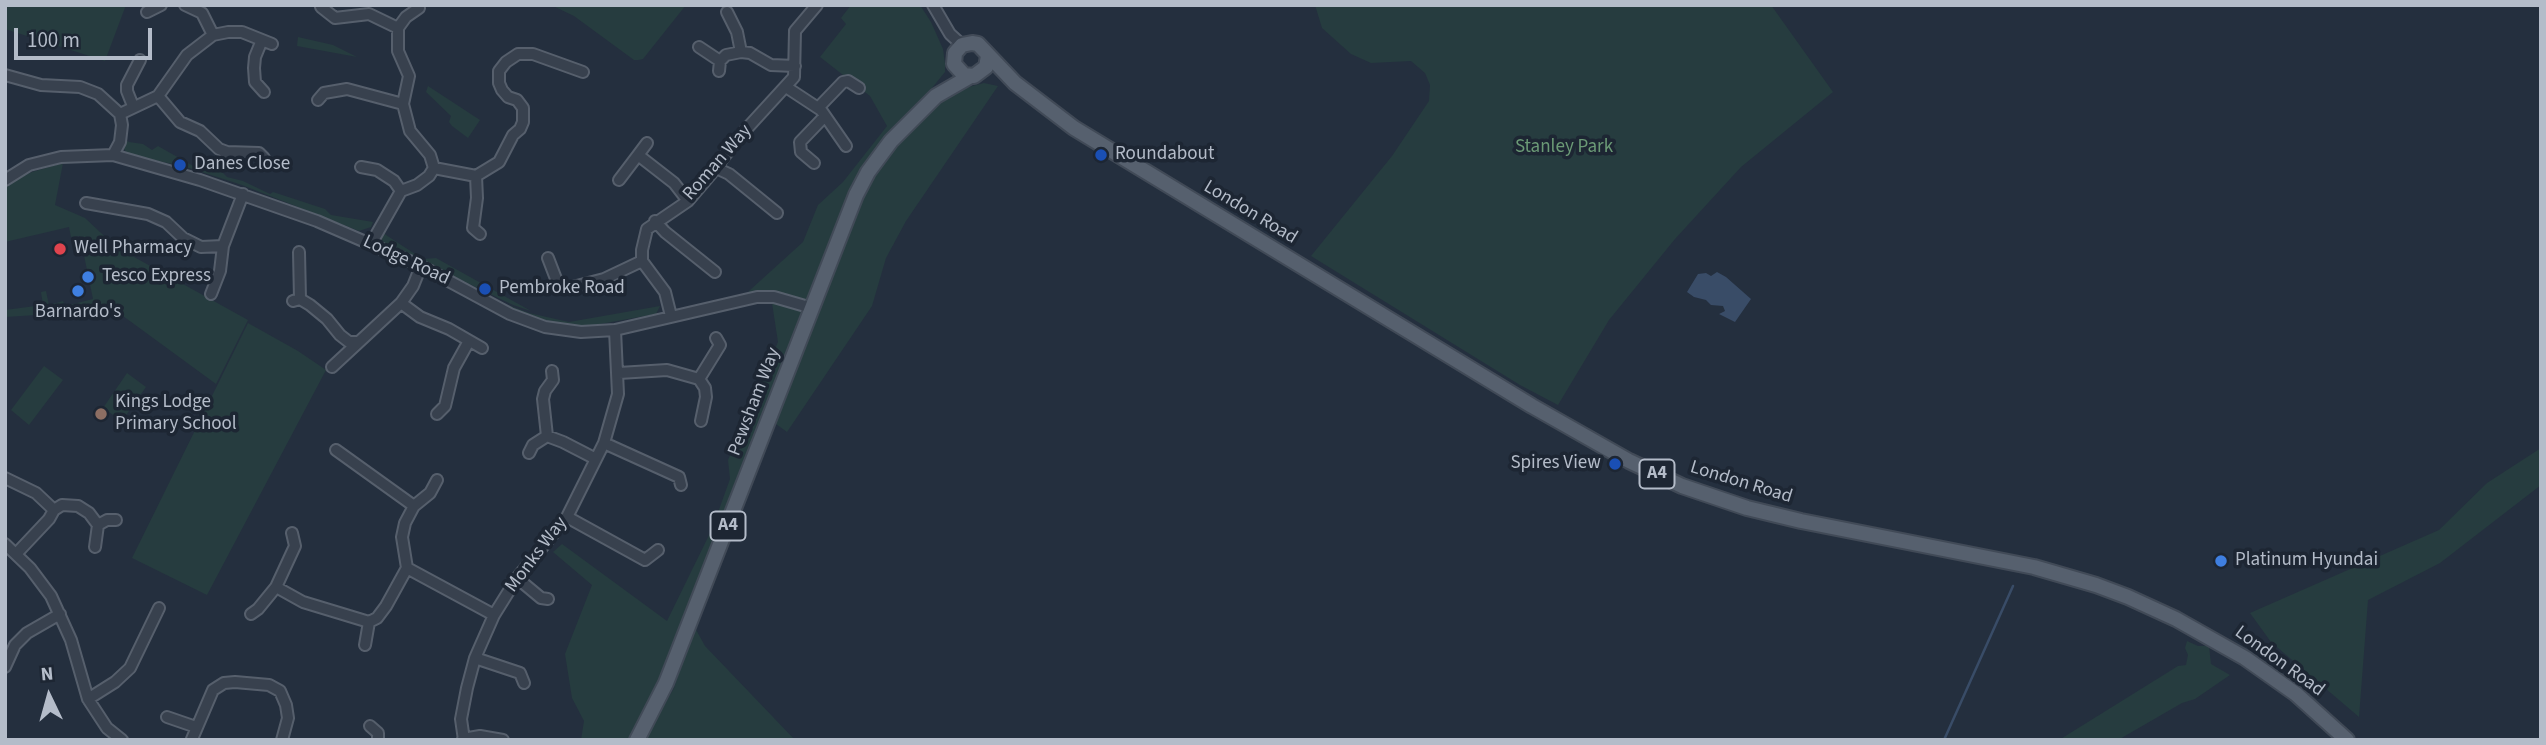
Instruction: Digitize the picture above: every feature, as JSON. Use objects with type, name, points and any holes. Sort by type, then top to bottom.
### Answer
[{"type":"main road","name":"London Road","points":[[962,45],[978,44],[1015,83],[1054,114],[1103,146],[1532,406],[1629,461],[1682,486],[1747,508],[1801,522],[2034,567],[2128,597],[2176,619],[2245,658],[2296,694],[2347,740]]},
{"type":"main road","name":"A4","points":[[954,64],[955,53],[962,45]]},
{"type":"main road","points":[[984,71],[988,56]]},
{"type":"main road","points":[[954,64],[960,72],[969,77]]},
{"type":"main road","name":"Pewsham Way","points":[[936,96],[954,64]]},
{"type":"main road","name":"London Road","points":[[984,71],[1015,83]]},
{"type":"main road","name":"A4","points":[[969,77],[984,71]]},
{"type":"main road","name":"Pewsham Way","points":[[637,740],[666,683],[856,195],[868,172],[891,141],[936,96],[969,77]]},
{"type":"street","points":[[147,12],[161,5]]},
{"type":"street","points":[[186,5],[202,13],[213,35]]},
{"type":"street","name":"Roman Way","points":[[655,221],[688,201],[740,136],[794,77],[795,31],[817,5]]},
{"type":"street","name":"London Road","points":[[933,5],[950,34],[962,45]]},
{"type":"street","points":[[321,7],[335,18],[369,14],[398,28]]},
{"type":"street","points":[[371,244],[401,191],[429,176],[434,168],[430,155],[410,131],[403,104],[408,76],[398,51],[398,28],[419,8]]},
{"type":"street","points":[[727,12],[737,32],[741,52]]},
{"type":"street","points":[[120,114],[158,96],[187,55],[213,35],[235,31],[267,42],[254,63],[252,87],[264,92]]},
{"type":"street","points":[[699,47],[719,66],[726,55],[741,52],[750,53],[771,65],[795,66]]},
{"type":"street","points":[[434,168],[477,176],[499,162],[523,122],[523,108],[517,100],[508,97],[499,83],[499,71],[518,54],[533,54],[583,72]]},
{"type":"street","points":[[133,106],[127,85],[140,60]]},
{"type":"street","points":[[5,75],[41,85],[80,87],[98,94],[120,114],[121,133],[113,155]]},
{"type":"street","points":[[814,163],[801,152],[800,142],[843,82],[848,81],[859,88]]},
{"type":"street","points":[[786,87],[822,112],[844,137]]},
{"type":"street","points":[[318,100],[324,93],[347,89],[403,104]]},
{"type":"street","points":[[158,96],[180,122],[200,131],[219,149],[227,152],[261,153]]},
{"type":"street","points":[[523,122],[537,124]]},
{"type":"street","points":[[619,180],[647,143]]},
{"type":"street","name":"Lodge Road","points":[[5,180],[29,165],[61,157],[113,155],[243,194],[371,244],[421,266],[510,314],[545,327],[581,332],[615,330],[757,297],[774,297],[812,308]]},
{"type":"street","points":[[638,155],[674,183],[688,201]]},
{"type":"street","points":[[361,167],[378,165],[401,191]]},
{"type":"street","points":[[716,168],[729,174],[777,213]]},
{"type":"street","points":[[472,230],[477,176]]},
{"type":"street","points":[[211,294],[220,271],[223,246],[243,194]]},
{"type":"street","points":[[86,202],[148,214],[166,222],[183,238],[201,247],[223,246]]},
{"type":"street","points":[[671,317],[664,292],[642,261],[643,236],[647,229],[655,221],[715,272]]},
{"type":"street","points":[[302,259],[296,300],[318,310],[340,335],[349,342],[356,342]]},
{"type":"street","points":[[547,265],[558,284],[569,288],[604,279],[642,261]]},
{"type":"street","points":[[332,367],[401,303],[413,286],[421,266]]},
{"type":"street","points":[[401,303],[420,317],[449,329],[482,348]]},
{"type":"street","name":"Monks Way","points":[[463,740],[461,719],[475,658],[494,615],[517,578],[567,517],[604,443],[618,394],[615,330]]},
{"type":"street","points":[[437,414],[445,406],[454,368],[469,341]]},
{"type":"street","points":[[699,379],[720,343]]},
{"type":"street","points":[[619,373],[667,370],[699,379],[705,388],[706,397],[700,417]]},
{"type":"street","points":[[547,436],[543,399],[554,378]]},
{"type":"street","points":[[528,453],[547,436]]},
{"type":"street","points":[[547,436],[596,459]]},
{"type":"street","points":[[604,443],[680,477]]},
{"type":"street","points":[[340,454],[414,506]]},
{"type":"street","points":[[5,478],[36,493],[54,510]]},
{"type":"street","points":[[276,587],[303,602],[369,622],[377,618],[407,568],[402,537],[405,523],[414,506],[432,495],[437,480]]},
{"type":"street","points":[[16,554],[54,510],[62,505],[78,506],[89,513],[99,525]]},
{"type":"street","points":[[567,517],[646,565],[658,550]]},
{"type":"street","points":[[94,547],[99,525],[107,520],[116,520]]},
{"type":"street","points":[[257,612],[276,587],[299,548],[292,533]]},
{"type":"street","points":[[5,544],[30,568],[51,596],[71,640],[88,699],[107,729],[122,740]]},
{"type":"street","points":[[407,568],[494,615]]},
{"type":"street","points":[[517,578],[545,598],[535,608]]},
{"type":"street","points":[[5,667],[15,645],[27,633],[60,614]]},
{"type":"street","points":[[88,699],[115,682],[130,668],[158,614]]},
{"type":"street","points":[[369,622],[370,641]]},
{"type":"street","points":[[475,658],[522,675]]},
{"type":"street","points":[[192,739],[213,690],[224,683],[269,685],[279,691],[286,705],[287,724],[282,740]]},
{"type":"street","points":[[167,717],[196,727]]},
{"type":"street","points":[[463,740],[480,736],[503,740]]},
{"type":"green space","points":[[5,5],[126,5],[105,61],[5,29]]},
{"type":"green space","points":[[551,5],[686,5],[643,59],[634,60],[574,16]]},
{"type":"green space","points":[[851,5],[920,5],[943,49],[945,64],[945,72],[923,99],[984,83],[998,86],[906,221],[886,258],[872,306],[787,432],[776,424],[764,421],[638,740],[581,740],[584,721],[572,698],[565,654],[592,585],[553,552],[562,544],[667,621],[712,529],[730,479],[728,460],[778,342],[772,303],[750,304],[749,291],[803,242],[818,205],[843,182],[887,126],[870,96],[820,57],[846,24],[841,18]]},
{"type":"green space","name":"Stanley Park","points":[[1315,5],[1771,5],[1833,92],[1741,167],[1675,239],[1609,320],[1558,405],[1520,385],[1311,256],[1392,156],[1429,101],[1430,85],[1425,73],[1411,61],[1371,63],[1351,54],[1322,28]]},
{"type":"green space","points":[[298,37],[333,45],[357,57],[297,46]]},
{"type":"green space","points":[[428,86],[480,120],[468,138],[452,126],[449,122],[451,116],[426,92]]},
{"type":"green space","points":[[124,139],[143,144],[152,150],[158,146],[195,167],[223,173],[270,194],[273,192],[325,209],[331,215],[373,222],[371,227],[359,231],[242,185],[183,166],[128,155],[122,146]]},
{"type":"green space","points":[[63,163],[55,205],[85,218],[116,247],[248,320],[216,384],[108,305],[68,313],[5,317],[5,310],[43,305],[41,292],[46,291],[49,305],[63,301],[65,306],[93,299],[80,236],[71,237],[69,227],[5,242],[5,185],[32,172]]},
{"type":"green space","points":[[383,233],[424,259],[436,258],[531,311],[513,305],[384,243],[380,237]]},
{"type":"green space","points":[[506,304],[529,313],[569,322],[660,306],[656,314],[589,326],[555,324],[530,317]]},
{"type":"green space","points":[[248,323],[326,370],[207,595],[132,558]]},
{"type":"green space","points":[[44,366],[63,380],[29,425],[11,410]]},
{"type":"green space","points":[[127,373],[146,387],[122,421],[103,408]]},
{"type":"green space","points":[[2541,448],[2541,485],[2440,563],[2368,600],[2359,717],[2271,642],[2250,613],[2439,530],[2487,483]]},
{"type":"green space","points":[[694,626],[705,646],[795,740],[644,740],[674,688]]},
{"type":"green space","points":[[2187,641],[2198,646],[2209,646],[2211,664],[2230,675],[2195,699],[2182,703],[2118,740],[2059,740],[2178,666],[2186,665]]},
{"type":"water","points":[[1717,272],[1751,299],[1735,322],[1719,314],[1725,311],[1723,306],[1711,305],[1687,292],[1698,274],[1706,273],[1711,276]]},
{"type":"waterway","points":[[1944,740],[2013,586]]},
{"type":"place","name":"Roundabout","points":[[1101,155]]},
{"type":"place","name":"Danes Close","points":[[180,165]]},
{"type":"place","name":"Well Pharmacy","points":[[60,249]]},
{"type":"place","name":"Tesco Express","points":[[88,277]]},
{"type":"place","name":"Pembroke Road","points":[[485,289]]},
{"type":"place","name":"Barnardo's","points":[[78,291]]},
{"type":"place","name":"Kings Lodge Primary School","points":[[101,414]]},
{"type":"place","name":"Spires View","points":[[1615,464]]},
{"type":"place","name":"Platinum Hyundai","points":[[2221,561]]}]
